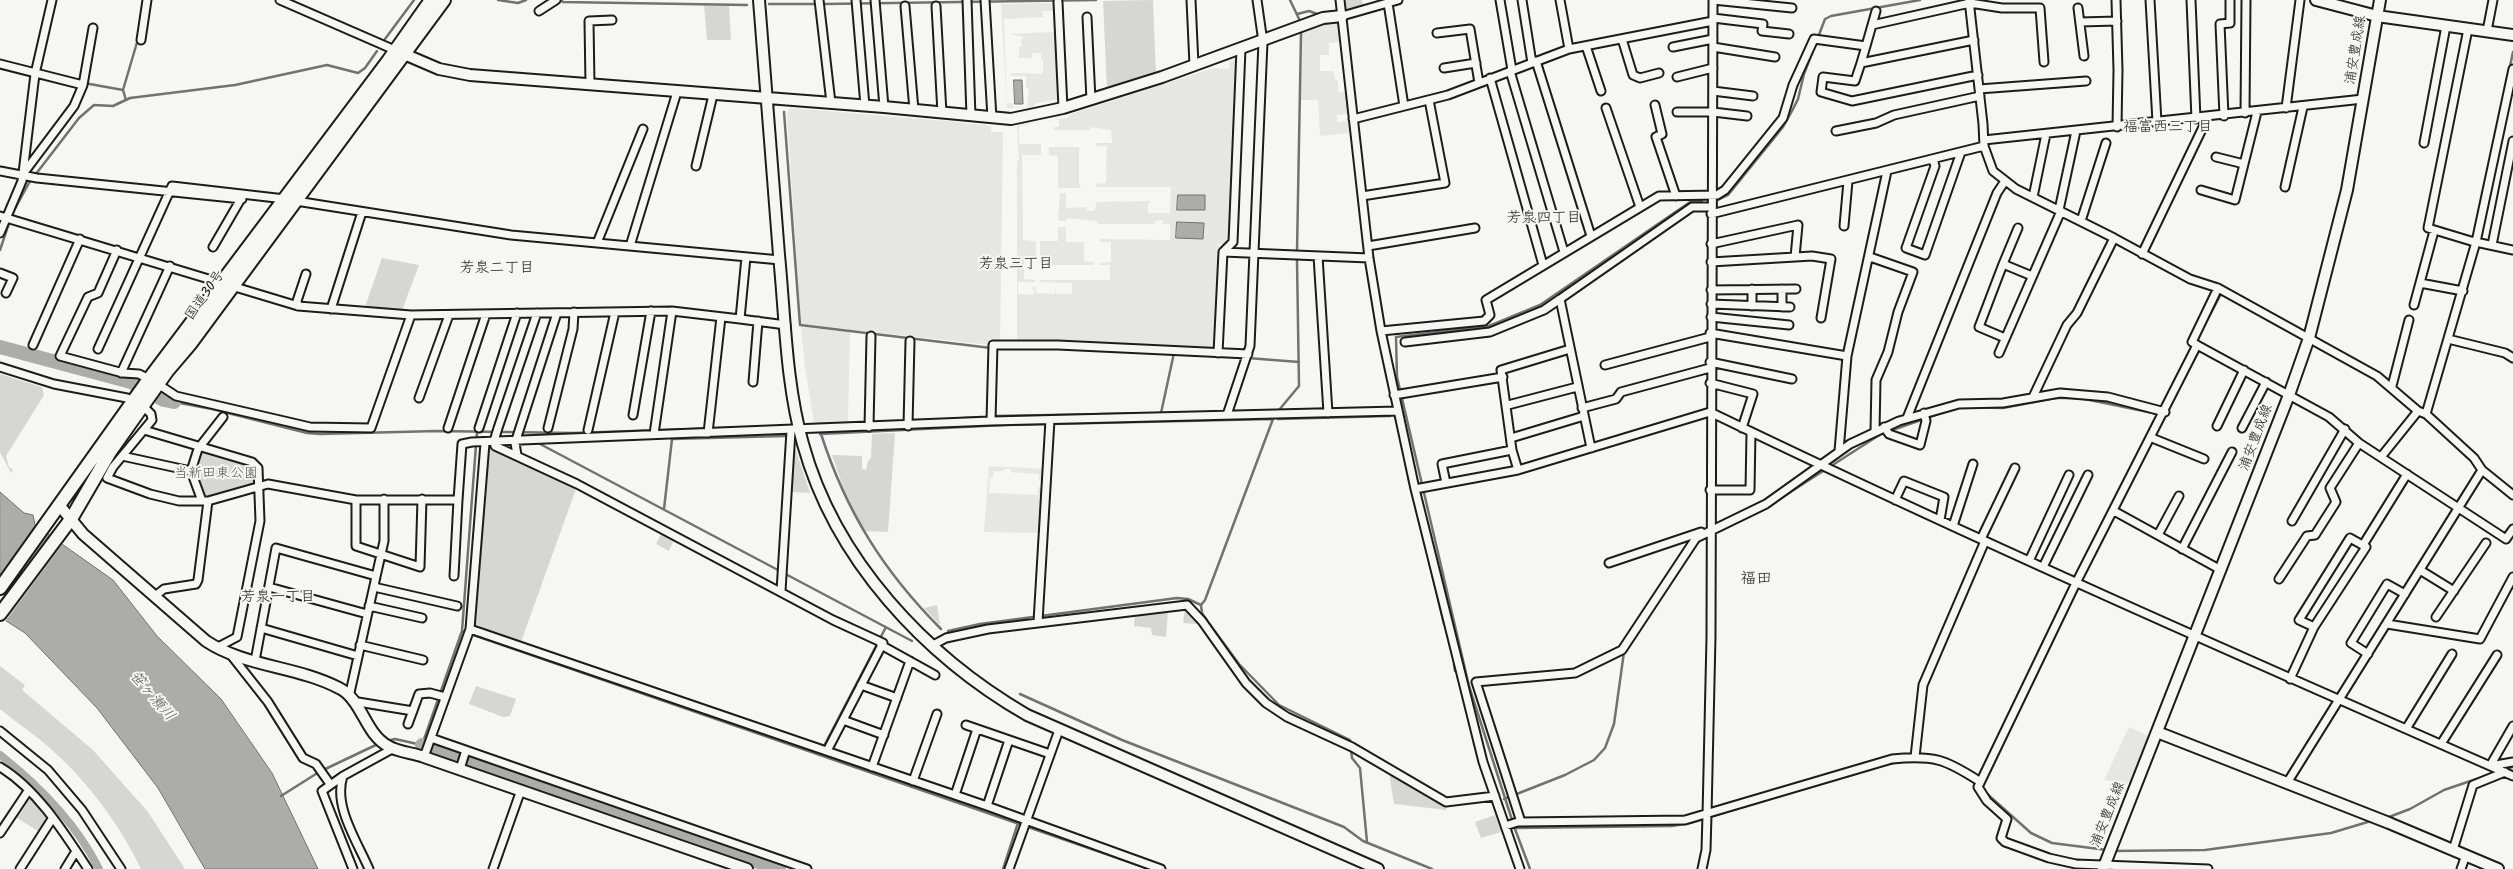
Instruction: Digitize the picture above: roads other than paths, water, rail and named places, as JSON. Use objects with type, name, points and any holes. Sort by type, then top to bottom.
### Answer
[{"type":"highway","name":"国道30号","points":[[400,52],[431,0]]},
{"type":"highway","name":"国道30号","points":[[0,588],[400,52],[444,0]]},
{"type":"highway","name":"国道30号","points":[[0,614],[67,524],[140,401]]},
{"type":"street","points":[[30,176],[36,72],[52,0]]},
{"type":"street","points":[[141,40],[147,0]]},
{"type":"street","points":[[280,0],[425,64],[454,73],[713,95],[884,106],[1011,119],[1091,100],[1263,42],[1323,18],[1342,16],[1398,0]]},
{"type":"street","points":[[539,10],[556,0]]},
{"type":"street","points":[[759,0],[795,430],[781,591]]},
{"type":"street","points":[[819,0],[830,103]]},
{"type":"street","points":[[1191,0],[1194,65]]},
{"type":"street","points":[[1227,415],[1250,346],[1263,42],[1257,0]]},
{"type":"street","points":[[1340,0],[1369,258],[1381,331],[1398,395],[1397,411],[1420,488],[1480,753],[1507,826],[1520,869]]},
{"type":"street","points":[[1500,0],[1511,70],[1564,252]]},
{"type":"street","points":[[1522,0],[1534,62],[1590,236]]},
{"type":"street","points":[[1560,0],[1569,49]]},
{"type":"street","points":[[1702,869],[1706,850],[1707,818],[1713,0],[1792,8]]},
{"type":"street","points":[[2116,0],[2117,127]]},
{"type":"street","points":[[2150,0],[2157,122]]},
{"type":"street","points":[[2191,0],[2196,119]]},
{"type":"street","points":[[2224,116],[2220,24],[2230,24],[2230,0]]},
{"type":"street","points":[[2245,113],[2246,0]]},
{"type":"street","points":[[2286,108],[2300,0]]},
{"type":"street","points":[[2316,0],[2377,16],[2513,35]]},
{"type":"street","name":"浦安豊成線","points":[[2103,867],[2221,570],[2309,338],[2347,190],[2380,0]]},
{"type":"street","points":[[2486,31],[2493,0]]},
{"type":"street","points":[[985,2],[992,118]]},
{"type":"street","points":[[1058,2],[1063,108]]},
{"type":"street","points":[[1872,25],[1970,2],[2002,8],[2040,8],[2044,62]]},
{"type":"street","points":[[1970,2],[1984,143],[1993,171],[2005,182],[2190,279],[2218,288],[2392,386],[2420,413],[2474,458],[2482,470],[2513,495]]},
{"type":"street","points":[[857,3],[865,106]]},
{"type":"street","points":[[875,3],[884,106]]},
{"type":"street","points":[[967,3],[971,116]]},
{"type":"street","points":[[1385,3],[1404,106]]},
{"type":"street","points":[[905,6],[914,110]]},
{"type":"street","points":[[936,6],[942,113]]},
{"type":"street","points":[[2078,8],[2084,56]]},
{"type":"street","points":[[1876,12],[1855,81],[1823,77],[1820,92],[1852,101],[1978,75]]},
{"type":"street","points":[[1087,17],[1091,100]]},
{"type":"street","points":[[590,85],[589,21],[612,20]]},
{"type":"street","points":[[1353,120],[1429,100],[1569,49],[1713,20],[1763,24],[1762,31],[1789,34]]},
{"type":"street","points":[[2080,22],[2117,21]]},
{"type":"street","points":[[2424,143],[2446,26]]},
{"type":"street","points":[[0,233],[22,182],[30,176],[74,106],[83,83],[93,28]]},
{"type":"street","points":[[1437,33],[1470,29],[1479,82]]},
{"type":"street","points":[[2468,29],[2428,228],[2474,242],[2513,250]]},
{"type":"street","points":[[1622,39],[1632,75],[1640,78],[1659,73]]},
{"type":"street","points":[[1381,331],[1484,321],[1490,315],[1486,300],[1659,196],[1711,196],[1725,190],[1783,118],[1793,85],[1818,40],[1866,46]]},
{"type":"street","points":[[1861,63],[1974,40]]},
{"type":"street","points":[[1673,48],[1713,43],[1775,57]]},
{"type":"street","points":[[1586,46],[1601,91]]},
{"type":"street","points":[[1218,352],[1223,252],[1233,242],[1241,49]]},
{"type":"street","points":[[1444,68],[1476,63]]},
{"type":"street","points":[[0,64],[83,83]]},
{"type":"street","points":[[1677,77],[1713,68]]},
{"type":"street","points":[[2381,457],[2420,413],[2448,339],[2474,242],[2513,69]]},
{"type":"street","points":[[1490,78],[1543,265]]},
{"type":"street","points":[[1836,131],[1876,123],[1894,115],[1980,92],[2086,81]]},
{"type":"street","points":[[1713,91],[1753,96]]},
{"type":"street","points":[[630,246],[677,92]]},
{"type":"street","points":[[696,166],[713,95]]},
{"type":"street","points":[[1405,342],[1490,332],[1544,310],[1692,207],[1711,210],[1848,181],[1961,152],[1984,143],[2046,134],[2224,116],[2363,99]]},
{"type":"street","points":[[1362,196],[1445,183],[1429,100]]},
{"type":"street","points":[[1655,105],[1662,134],[1656,137],[1676,196]]},
{"type":"street","points":[[2285,187],[2303,106]]},
{"type":"street","points":[[1606,108],[1640,207]]},
{"type":"street","points":[[1678,112],[1713,112],[1747,116]]},
{"type":"street","points":[[2201,190],[2234,200],[2257,112]]},
{"type":"street","points":[[2142,254],[2205,123],[2205,118]]},
{"type":"street","points":[[597,243],[643,130]]},
{"type":"street","points":[[1999,352],[2060,211],[2076,131]]},
{"type":"street","points":[[2033,197],[2046,134]]},
{"type":"street","points":[[2492,245],[2513,142]]},
{"type":"street","points":[[2081,222],[2106,143]]},
{"type":"street","points":[[1933,159],[1935,166],[1906,248],[1925,254],[1961,152]]},
{"type":"street","points":[[2216,157],[2244,164]]},
{"type":"street","points":[[0,171],[169,192]]},
{"type":"street","points":[[1839,451],[1847,356],[1870,257],[1887,171]]},
{"type":"street","points":[[1844,226],[1848,181]]},
{"type":"street","points":[[1907,418],[1996,193],[2005,182]]},
{"type":"street","points":[[98,349],[172,186],[243,196],[290,200],[511,235],[780,260]]},
{"type":"street","points":[[214,247],[243,196]]},
{"type":"street","points":[[331,309],[362,212]]},
{"type":"street","points":[[7,218],[298,306],[411,315],[672,310],[786,325]]},
{"type":"street","points":[[1711,244],[1798,225],[1795,257]]},
{"type":"street","points":[[1368,246],[1475,228]]},
{"type":"street","points":[[2005,338],[1979,327],[2018,228]]},
{"type":"street","points":[[2414,305],[2434,231]]},
{"type":"street","points":[[2033,397],[2067,325],[2077,313],[2114,238]]},
{"type":"street","points":[[33,345],[80,239]]},
{"type":"street","points":[[117,250],[98,293],[88,297],[60,356],[121,373],[139,374],[152,384],[176,396],[310,427],[371,428],[411,315]]},
{"type":"street","points":[[1223,252],[1369,258]]},
{"type":"street","points":[[1318,256],[1328,413]]},
{"type":"street","points":[[1711,262],[1812,256],[1831,259],[1821,318]]},
{"type":"street","points":[[740,319],[746,257]]},
{"type":"street","points":[[1870,257],[1913,272],[1898,312],[1888,352],[1876,380],[1875,431]]},
{"type":"street","points":[[2003,264],[2032,276]]},
{"type":"street","points":[[121,373],[170,266]]},
{"type":"street","points":[[0,273],[13,278],[6,293]]},
{"type":"street","points":[[298,306],[297,301],[306,274]]},
{"type":"street","points":[[2420,284],[2460,291]]},
{"type":"street","points":[[2218,288],[2192,342],[2329,417],[2359,443],[2459,506],[2506,539],[2513,529]]},
{"type":"street","points":[[1752,289],[1752,306]]},
{"type":"street","points":[[1782,289],[1782,307]]},
{"type":"street","points":[[1711,290],[1796,289]]},
{"type":"street","points":[[1560,299],[1591,448]]},
{"type":"street","points":[[1711,304],[1790,307]]},
{"type":"street","points":[[655,431],[672,310]]},
{"type":"street","points":[[634,415],[650,311]]},
{"type":"street","points":[[548,428],[574,329],[574,312]]},
{"type":"street","points":[[588,430],[615,312]]},
{"type":"street","points":[[479,428],[517,313]]},
{"type":"street","points":[[537,313],[498,429],[495,446],[518,455],[880,642],[935,675]]},
{"type":"street","points":[[518,455],[514,446],[557,313]]},
{"type":"street","points":[[419,398],[449,314]]},
{"type":"street","points":[[448,428],[486,314]]},
{"type":"street","points":[[708,430],[721,317]]},
{"type":"street","points":[[1711,317],[1789,325]]},
{"type":"street","points":[[2392,386],[2409,320]]},
{"type":"street","points":[[753,382],[758,321]]},
{"type":"street","points":[[1605,365],[1710,335],[1847,356]]},
{"type":"street","points":[[870,427],[871,336]]},
{"type":"street","points":[[2448,339],[2505,353],[2513,358]]},
{"type":"street","points":[[908,426],[910,340]]},
{"type":"street","points":[[991,421],[993,345],[1034,344],[1218,352],[1247,357]]},
{"type":"street","points":[[1978,783],[2076,583],[2152,438],[2162,411],[2195,344]]},
{"type":"street","points":[[1518,470],[1512,450],[1508,405],[1501,370],[1570,349]]},
{"type":"street","points":[[1511,438],[1616,399],[1621,392],[1710,365],[1792,379]]},
{"type":"street","points":[[0,367],[54,384],[140,401],[152,417],[107,478],[150,494],[179,501],[205,501],[259,488],[268,484],[356,500],[458,500]]},
{"type":"street","points":[[2217,426],[2244,370]]},
{"type":"street","points":[[1398,395],[1503,377]]},
{"type":"street","points":[[2242,428],[2266,382]]},
{"type":"street","points":[[1710,383],[1753,394],[1742,428]]},
{"type":"street","points":[[1508,405],[1577,386]]},
{"type":"street","points":[[1520,821],[1476,682],[1575,673],[1622,650],[1696,538],[1710,533],[1766,504],[1825,467],[1839,451],[1875,431],[1886,430],[1907,418],[1925,417],[1959,404],[2003,403],[2060,393],[2108,397],[2162,411]]},
{"type":"street","points":[[454,576],[462,444],[519,435],[708,430],[795,430],[991,421],[1050,423],[1227,415],[1397,411]]},
{"type":"street","points":[[1420,488],[1518,470],[1710,412],[2076,583],[2513,776]]},
{"type":"street","points":[[155,596],[164,589],[196,584],[198,580],[205,501],[191,471],[200,446],[223,417]]},
{"type":"street","points":[[1886,430],[1920,445],[1925,417]]},
{"type":"street","points":[[1038,618],[1050,423]]},
{"type":"street","points":[[2292,522],[2345,429]]},
{"type":"street","points":[[144,430],[256,464],[260,521],[238,637],[216,648]]},
{"type":"street","points":[[795,430],[817,484],[851,549],[876,586],[900,614],[955,665],[1005,702],[1059,730],[1378,869]]},
{"type":"street","points":[[1710,490],[1750,490],[1751,432]]},
{"type":"street","points":[[2152,438],[2204,459]]},
{"type":"street","points":[[428,748],[442,696],[469,632],[478,442]]},
{"type":"street","points":[[2279,579],[2308,536],[2315,535],[2336,502],[2330,488],[2359,443]]},
{"type":"street","points":[[1446,483],[1442,464],[1512,450]]},
{"type":"street","points":[[2182,549],[2232,452]]},
{"type":"street","points":[[122,456],[191,471]]},
{"type":"street","points":[[1953,526],[1973,464]]},
{"type":"street","points":[[1915,757],[1923,685],[2015,468]]},
{"type":"street","points":[[2287,783],[2482,470]]},
{"type":"street","points":[[2043,568],[2088,474]]},
{"type":"street","points":[[2363,545],[2406,474]]},
{"type":"street","points":[[2029,561],[2069,475]]},
{"type":"street","points":[[1896,500],[1904,481],[1944,497],[1940,520]]},
{"type":"street","points":[[2158,535],[2179,496]]},
{"type":"street","points":[[350,699],[360,645],[384,542],[384,499]]},
{"type":"street","points":[[356,500],[356,546],[420,567],[422,499]]},
{"type":"street","points":[[60,506],[67,524],[89,539],[216,648],[318,679],[342,689],[388,745]]},
{"type":"street","points":[[2114,511],[2221,570]]},
{"type":"street","points":[[1609,563],[1710,533]]},
{"type":"street","points":[[2290,678],[2314,627],[2366,547],[2350,538],[2299,620],[2314,627]]},
{"type":"street","points":[[2436,617],[2486,543]]},
{"type":"street","points":[[255,661],[276,548],[376,576]]},
{"type":"street","points":[[2420,570],[2454,591]]},
{"type":"street","points":[[2387,624],[2480,639],[2513,577]]},
{"type":"street","points":[[2368,654],[2351,644],[2387,584],[2405,594]]},
{"type":"street","points":[[374,586],[457,606]]},
{"type":"street","points":[[268,588],[367,614]]},
{"type":"street","points":[[933,645],[946,638],[1038,618],[1187,605],[1202,621],[1246,682],[1266,703],[1287,717],[1350,746],[1446,802],[1495,796]]},
{"type":"street","points":[[369,606],[422,618]]},
{"type":"street","points":[[261,628],[358,656]]},
{"type":"street","points":[[469,632],[824,750],[987,806],[1025,825],[1160,869]]},
{"type":"street","points":[[824,750],[861,686],[880,642]]},
{"type":"street","points":[[360,645],[424,660]]},
{"type":"street","points":[[229,653],[268,702],[303,758],[316,764],[330,784]]},
{"type":"street","points":[[2406,729],[2452,654]]},
{"type":"street","points":[[2441,744],[2497,655]]},
{"type":"street","points":[[872,767],[910,661]]},
{"type":"street","points":[[861,686],[897,698]]},
{"type":"street","points":[[408,724],[419,694],[442,696]]},
{"type":"street","points":[[350,699],[413,711]]},
{"type":"street","points":[[913,781],[937,714]]},
{"type":"street","points":[[843,720],[884,735]]},
{"type":"street","points":[[966,725],[1050,754]]},
{"type":"street","points":[[2490,766],[2513,726]]},
{"type":"street","points":[[955,795],[977,729]]},
{"type":"street","points":[[1009,869],[1059,730]]},
{"type":"street","points":[[0,731],[48,770],[82,810],[120,869]]},
{"type":"street","points":[[2157,732],[2498,869]]},
{"type":"street","points":[[987,806],[1009,740]]},
{"type":"street","points":[[353,869],[322,791],[388,745],[465,752],[780,864],[807,869]]},
{"type":"street","points":[[428,748],[461,766],[521,790],[747,869]]},
{"type":"street","points":[[461,766],[465,752]]},
{"type":"street","points":[[1507,826],[1520,821],[1668,822],[1707,818],[1876,763],[1915,757],[1943,760],[1978,783],[1987,801],[2007,819],[2001,838],[2005,842],[2063,862],[2103,867],[2208,869]]},
{"type":"street","points":[[2490,766],[2513,762]]},
{"type":"street","points":[[0,767],[28,791],[52,819],[88,869]]},
{"type":"street","points":[[2453,850],[2473,785],[2505,772]]},
{"type":"street","points":[[343,776],[339,787],[341,804],[368,869]]},
{"type":"street","points":[[493,869],[521,790]]},
{"type":"street","points":[[0,832],[28,791]]},
{"type":"street","points":[[20,869],[52,819]]},
{"type":"street","points":[[65,869],[76,851]]},
{"type":"street","points":[[2461,869],[2466,855]]},
{"type":"water","points":[[1014,80],[1022,80],[1023,104],[1015,104]]},
{"type":"water","points":[[1178,195],[1205,195],[1205,210],[1177,210]]},
{"type":"water","points":[[1177,222],[1204,223],[1203,239],[1176,238]]},
{"type":"water","name":"笹ヶ瀬川","points":[[0,492],[24,513],[33,515],[35,525],[113,580],[157,636],[221,699],[272,773],[318,869],[205,869],[158,788],[97,708],[25,633],[0,617]]},
{"type":"waterway","points":[[385,39],[414,0]]},
{"type":"waterway","points":[[498,0],[518,3],[526,0]]},
{"type":"waterway","points":[[561,0],[563,2],[747,5]]},
{"type":"waterway","points":[[824,4],[1096,0]]},
{"type":"waterway","points":[[1290,0],[1300,21]]},
{"type":"waterway","points":[[1718,200],[1728,195],[1783,127],[1798,99],[1804,74],[1825,19],[1831,16],[1920,0]]},
{"type":"waterway","points":[[769,4],[817,4]]},
{"type":"waterway","points":[[1297,14],[1309,11],[1320,15]]},
{"type":"waterway","points":[[1339,24],[1341,35]]},
{"type":"waterway","points":[[1297,251],[1301,34]]},
{"type":"waterway","points":[[123,90],[138,39]]},
{"type":"waterway","points":[[0,250],[12,214],[29,183],[79,118],[94,105],[113,106],[130,98],[235,85],[327,65],[358,73],[365,68],[377,51]]},
{"type":"waterway","points":[[2473,241],[2513,52]]},
{"type":"waterway","points":[[84,83],[123,90],[126,100]]},
{"type":"waterway","points":[[784,112],[800,325],[991,348]]},
{"type":"waterway","points":[[1513,823],[1469,686],[1397,377],[1396,337],[1489,326],[1540,305],[1690,202],[1702,201]]},
{"type":"waterway","points":[[1279,410],[1299,386],[1297,261]]},
{"type":"waterway","points":[[2195,343],[2221,294],[2245,307]]},
{"type":"waterway","points":[[2426,402],[2452,314]]},
{"type":"waterway","points":[[2287,330],[2296,335]]},
{"type":"waterway","points":[[0,347],[131,382],[164,400],[174,402]]},
{"type":"waterway","points":[[994,416],[1161,413],[1174,353],[1177,354]]},
{"type":"waterway","points":[[1222,356],[1299,362]]},
{"type":"waterway","points":[[2348,364],[2355,368]]},
{"type":"waterway","points":[[1969,407],[2003,408],[2055,398],[2080,398],[2158,414],[2160,412]]},
{"type":"waterway","points":[[174,402],[212,409],[307,433],[320,434],[437,431],[573,433],[784,426]]},
{"type":"waterway","points":[[1767,507],[1881,434],[1944,412]]},
{"type":"waterway","points":[[1278,419],[1390,416]]},
{"type":"waterway","points":[[915,421],[981,417]]},
{"type":"waterway","points":[[820,434],[1005,425],[1273,419]]},
{"type":"waterway","points":[[948,631],[980,624],[1177,598],[1188,599],[1201,605],[1205,600],[1273,419]]},
{"type":"waterway","points":[[818,424],[844,424]]},
{"type":"waterway","points":[[387,741],[395,739],[422,745],[462,631],[477,432]]},
{"type":"waterway","points":[[821,434],[842,489],[869,539],[901,585],[941,629]]},
{"type":"waterway","points":[[664,509],[672,439],[785,436]]},
{"type":"waterway","points":[[540,444],[912,641]]},
{"type":"waterway","points":[[1695,545],[1699,541],[1763,509]]},
{"type":"waterway","points":[[1424,539],[1444,624]]},
{"type":"waterway","points":[[1201,605],[1202,613],[1239,664],[1279,705],[1350,740],[1352,758],[1360,768],[1367,842]]},
{"type":"waterway","points":[[823,748],[886,627]]},
{"type":"waterway","points":[[462,631],[1149,869]]},
{"type":"waterway","points":[[1504,799],[1565,775],[1594,760],[1605,748],[1614,724],[1624,652]]},
{"type":"waterway","points":[[1454,664],[1455,671]]},
{"type":"waterway","points":[[1020,694],[1122,740],[1344,827],[1363,841],[1432,869]]},
{"type":"waterway","points":[[281,796],[319,772],[380,743]]},
{"type":"waterway","points":[[1474,743],[1478,756]]},
{"type":"waterway","points":[[422,745],[779,869]]},
{"type":"waterway","points":[[0,755],[56,807],[80,837],[99,869]]},
{"type":"waterway","points":[[1909,761],[1921,761]]},
{"type":"waterway","points":[[1887,764],[1901,762]]},
{"type":"waterway","points":[[2505,769],[2513,767]]},
{"type":"waterway","points":[[1962,774],[1978,785]]},
{"type":"waterway","points":[[2389,817],[2410,809],[2444,790],[2491,774]]},
{"type":"waterway","points":[[1486,780],[1488,786]]},
{"type":"waterway","points":[[1515,828],[1672,826],[1690,823],[1822,783]]},
{"type":"waterway","points":[[1985,792],[2031,833],[2052,843],[2107,850]]},
{"type":"waterway","points":[[1496,810],[1502,828]]},
{"type":"waterway","points":[[2112,851],[2205,850],[2331,833],[2371,821]]},
{"type":"waterway","points":[[1003,869],[1018,823]]},
{"type":"waterway","points":[[1515,829],[1530,869]]},
{"type":"district","name":"福富西三丁目","points":[[2168,128]]},
{"type":"district","name":"芳泉四丁目","points":[[1544,219]]},
{"type":"district","name":"芳泉三丁目","points":[[1016,265]]},
{"type":"district","name":"芳泉二丁目","points":[[497,269]]},
{"type":"district","name":"福田","points":[[1756,580]]},
{"type":"district","name":"芳泉一丁目","points":[[278,598]]},
{"type":"park label","name":"当新田東公園","points":[[216,475]]}]
